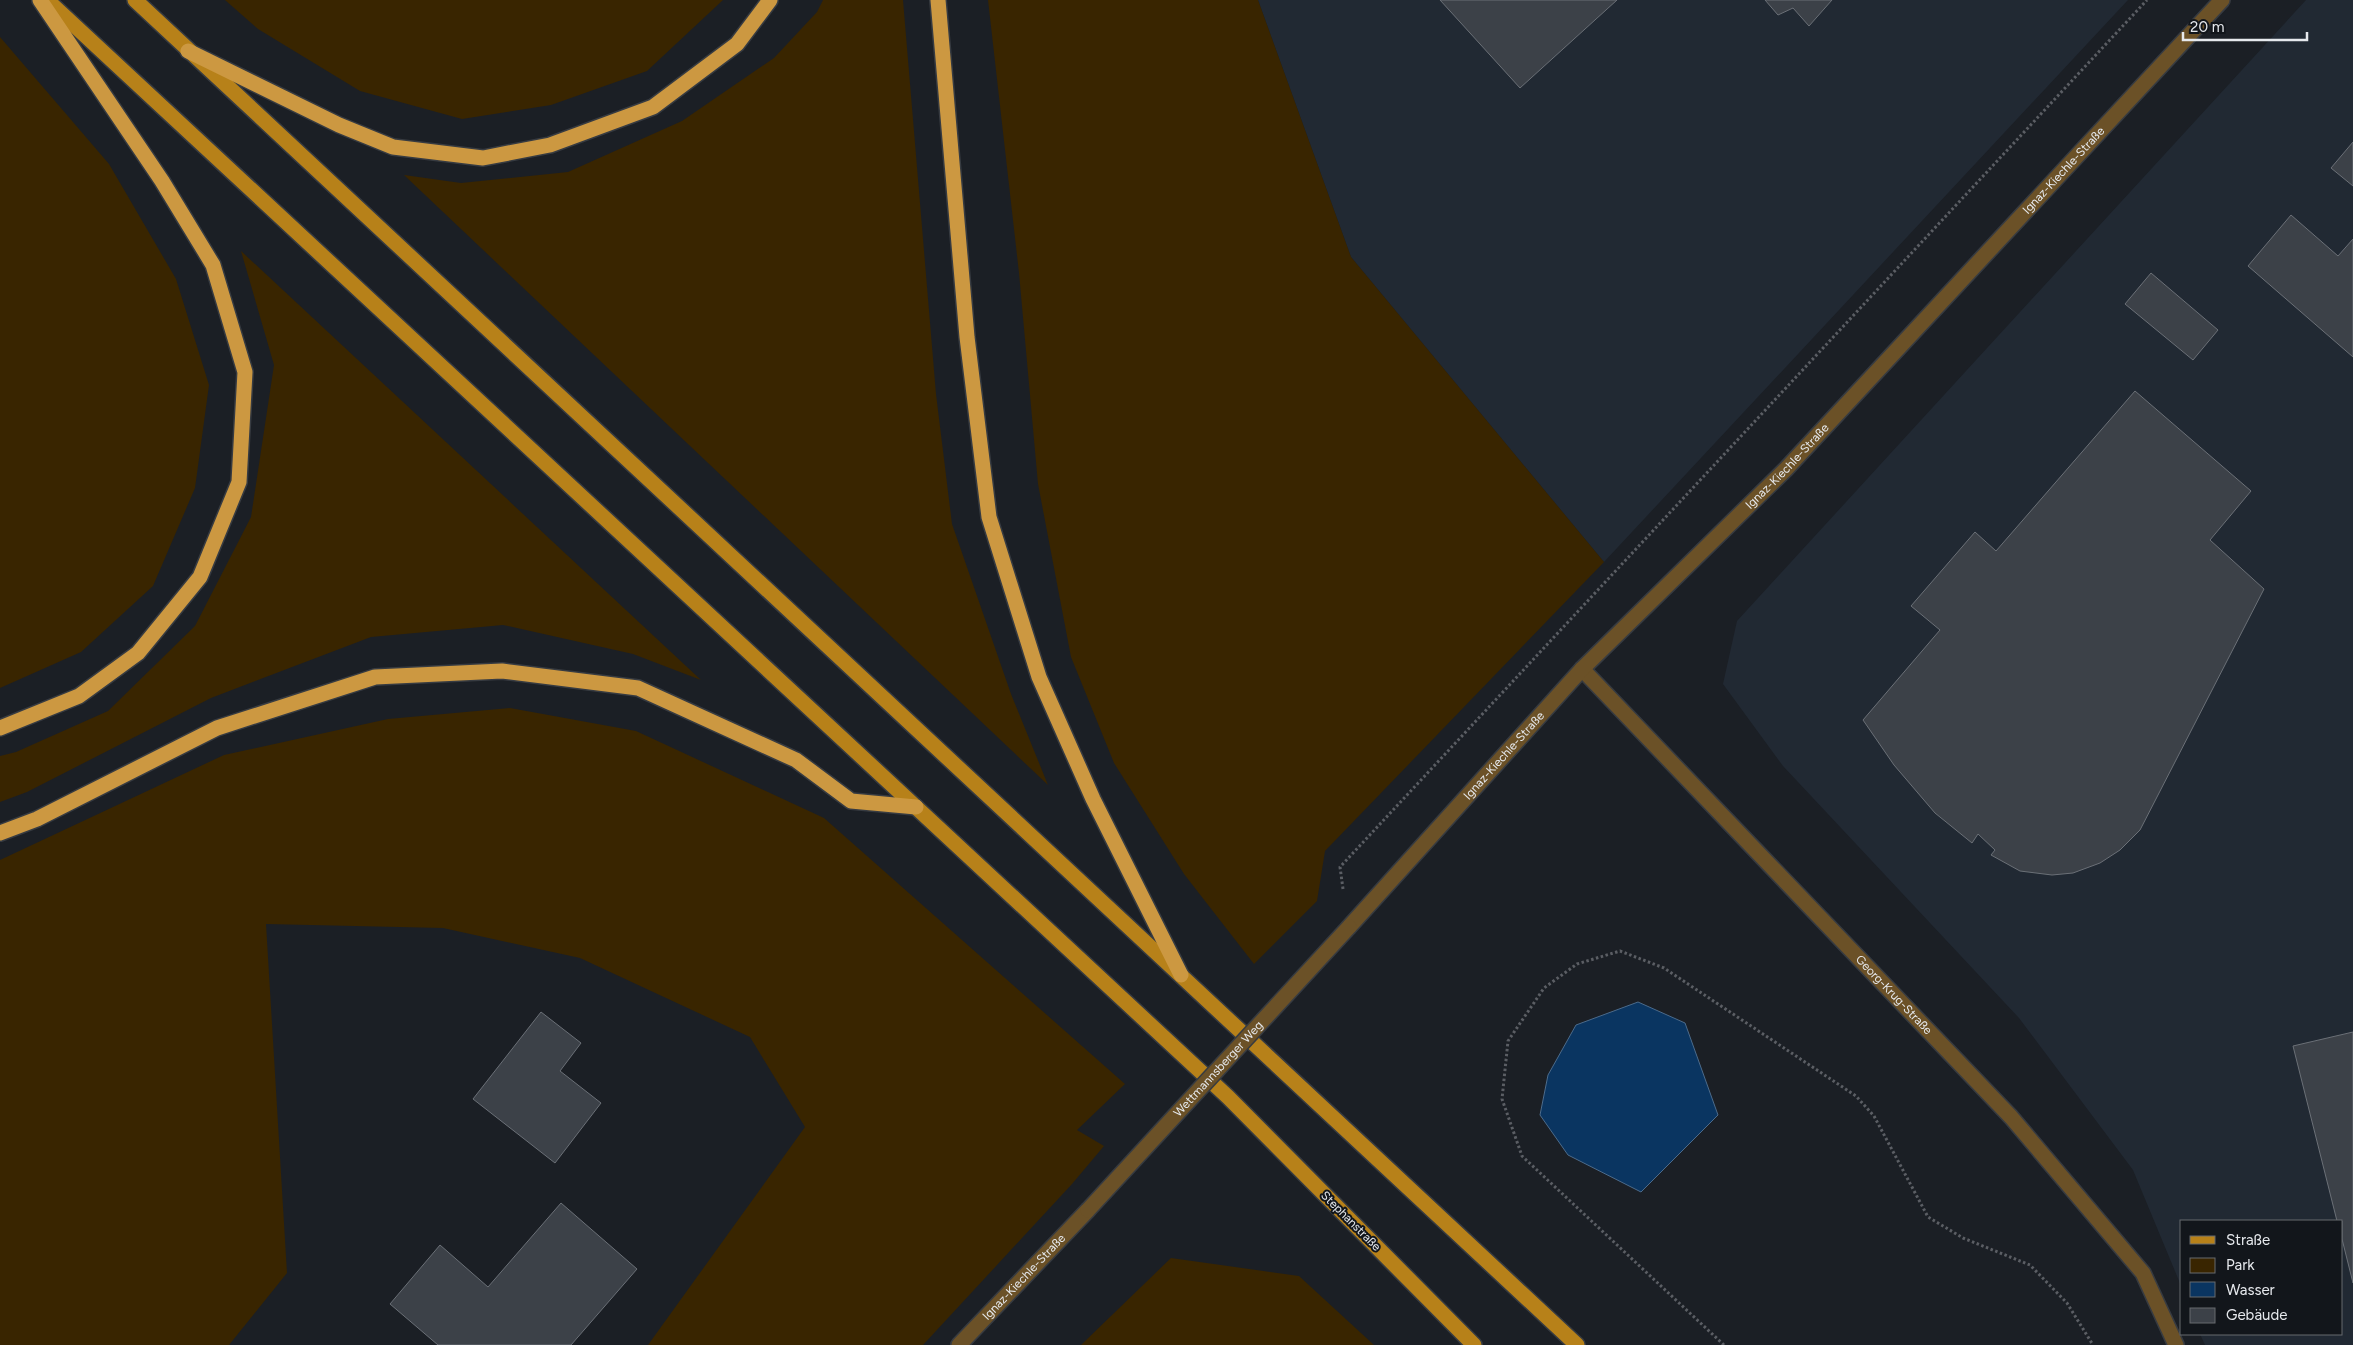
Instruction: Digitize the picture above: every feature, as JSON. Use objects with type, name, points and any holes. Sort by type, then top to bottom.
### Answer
[{"type":"highway","points":[[0,728],[79,696],[138,653],[200,577],[239,482],[245,372],[214,265],[162,181],[40,0]]},
{"type":"highway","points":[[188,51],[339,126],[393,147],[484,158],[550,145],[653,107],[737,44],[770,0]]},
{"type":"highway","points":[[938,0],[967,337],[989,517],[1039,677],[1093,799],[1182,975]]},
{"type":"highway","points":[[0,833],[38,819],[217,728],[375,677],[502,671],[638,688],[796,760],[851,801],[916,807]]},
{"type":"main road","name":"Stephanstraße","points":[[47,0],[1228,1097],[1474,1345]]},
{"type":"main road","points":[[135,0],[1577,1345]]},
{"type":"street","name":"Ignaz-Kiechle-Straße","points":[[1349,926],[1582,669],[1786,469],[2222,0]]},
{"type":"street","name":"Georg-Krug-Straße","points":[[1582,669],[2012,1116],[2143,1273],[2176,1345]]},
{"type":"street","name":"Wettmannsberger Weg","points":[[1088,1210],[1349,926]]},
{"type":"street","name":"Ignaz-Kiechle-Straße","points":[[959,1345],[1088,1210]]},
{"type":"path","points":[[1340,867],[2147,0]]},
{"type":"path","points":[[1724,1345],[1522,1156],[1502,1099],[1508,1041],[1544,988],[1578,964],[1620,952],[1664,968],[1856,1096],[1874,1116],[1928,1218],[1963,1238],[2030,1265],[2067,1303],[2093,1345]]},
{"type":"shaded area","points":[[1258,0],[2128,0],[1604,562],[1351,257]]},
{"type":"shaded area","points":[[2306,0],[2353,0],[2353,1345],[2205,1345],[2200,1335],[2343,1335],[2343,1220],[2180,1220],[2180,1283],[2133,1170],[2019,1018],[1783,766],[1723,684],[1737,621]]},
{"type":"green space","points":[[225,0],[723,0],[647,71],[551,105],[462,119],[360,91],[258,29]]},
{"type":"green space","points":[[823,0],[903,0],[936,394],[952,524],[1011,694],[1048,785],[404,175],[461,183],[568,172],[682,121],[774,58],[817,12]]},
{"type":"green space","points":[[988,0],[1258,0],[1351,257],[1604,562],[1325,851],[1317,901],[1254,964],[1184,874],[1114,763],[1071,657],[1038,484],[1019,273]]},
{"type":"green space","points":[[0,37],[109,164],[176,279],[209,385],[195,488],[153,586],[81,652],[0,688]]},
{"type":"green space","points":[[241,251],[701,680],[633,654],[503,625],[371,637],[211,698],[27,792],[0,802],[0,756],[16,752],[108,711],[195,626],[251,517],[274,365]]},
{"type":"green space","points":[[510,708],[636,731],[824,818],[1125,1084],[1077,1130],[1104,1146],[1072,1184],[923,1345],[648,1345],[805,1127],[750,1037],[580,958],[443,928],[266,924],[287,1273],[229,1345],[0,1345],[0,860],[224,755],[388,719]]},
{"type":"green space","points":[[1171,1258],[1299,1276],[1374,1345],[1081,1345]]},
{"type":"water","points":[[1638,1002],[1685,1023],[1718,1115],[1641,1192],[1568,1155],[1540,1115],[1548,1075],[1576,1025]]},
{"type":"building","points":[[1440,0],[1617,0],[1520,88]]},
{"type":"building","points":[[1765,0],[1832,0],[1809,26],[1793,8],[1778,15]]},
{"type":"building","points":[[2353,142],[2353,186],[2331,168]]},
{"type":"building","points":[[2291,215],[2338,256],[2353,239],[2353,357],[2248,266]]},
{"type":"building","points":[[2151,273],[2218,330],[2193,360],[2125,304]]},
{"type":"building","points":[[2135,391],[2251,491],[2210,540],[2264,589],[2140,830],[2120,850],[2100,863],[2073,873],[2052,875],[2020,871],[1991,855],[1995,850],[1978,834],[1972,843],[1935,813],[1894,765],[1863,720],[1940,630],[1911,606],[1975,532],[1996,551]]},
{"type":"building","points":[[541,1012],[581,1043],[560,1071],[601,1103],[555,1163],[473,1099]]},
{"type":"building","points":[[2353,1032],[2353,1283],[2343,1243],[2343,1220],[2337,1220],[2293,1046]]},
{"type":"building","points":[[561,1203],[637,1269],[571,1345],[438,1345],[390,1304],[440,1245],[488,1287]]}]
